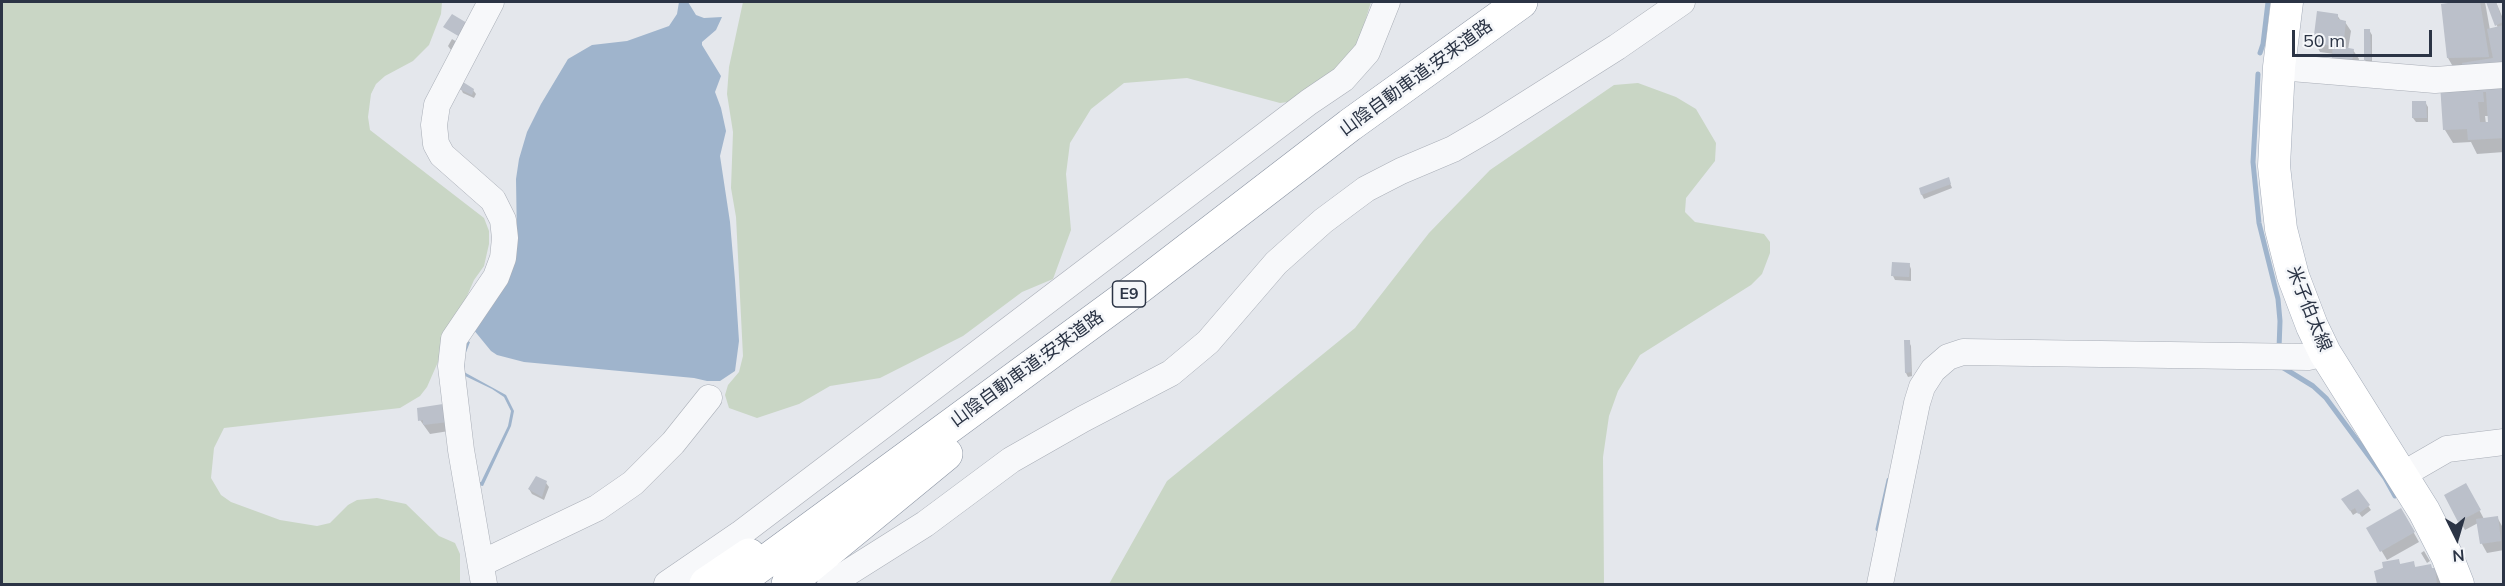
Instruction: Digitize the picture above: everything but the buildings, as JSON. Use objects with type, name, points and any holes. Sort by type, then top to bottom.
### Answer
[{"type":"highway","name":"山陰自動車道;安来道路","points":[[735,585],[1138,288],[1350,125],[1521,2]]},
{"type":"highway","points":[[788,585],[932,466],[1138,288]]},
{"type":"highway","points":[[706,585],[922,437],[987,399]]},
{"type":"main road","name":"米子伯太線","points":[[2287,2],[2278,67],[2274,166],[2281,229],[2301,300],[2325,353],[2435,532],[2458,585]]},
{"type":"street","points":[[491,2],[437,105],[434,125],[436,144],[442,155],[493,200],[504,220],[505,238],[496,277],[454,339],[451,366],[461,450],[483,574],[597,508],[633,483],[673,443],[709,398]]},
{"type":"street","points":[[667,585],[777,506],[1309,102],[1343,79],[1367,52],[1387,2]]},
{"type":"street","points":[[830,585],[925,524],[1011,460],[1171,373],[1208,342],[1276,263],[1323,221],[1366,189],[1453,149],[1489,128],[1617,47],[1682,2]]},
{"type":"street","points":[[2278,67],[2435,80],[2504,75]]},
{"type":"street","points":[[1880,585],[1917,403],[1922,387],[1933,370],[1948,357],[1963,352],[2307,357],[2325,353]]},
{"type":"street","points":[[2402,475],[2447,449],[2504,442]]},
{"type":"green space","points":[[2,2],[442,2],[441,14],[429,45],[413,61],[385,76],[376,84],[371,94],[368,117],[370,130],[484,218],[489,231],[489,244],[484,266],[474,280],[427,387],[420,396],[400,408],[224,428],[214,448],[211,478],[221,495],[231,502],[280,520],[317,526],[330,523],[348,505],[357,500],[377,498],[406,504],[439,536],[455,543],[460,554],[460,584],[2,584]]},
{"type":"green space","points":[[743,2],[1371,2],[1355,54],[1296,101],[1280,103],[1187,78],[1124,83],[1091,109],[1070,143],[1066,174],[1071,230],[1053,279],[1022,292],[963,336],[880,378],[830,386],[799,404],[757,418],[729,408],[725,395],[728,385],[739,372],[743,356],[736,217],[731,188],[733,132],[727,94],[729,67]]},
{"type":"green space","points":[[1638,83],[1676,97],[1696,109],[1716,143],[1715,161],[1686,198],[1685,212],[1695,222],[1764,234],[1770,242],[1770,253],[1762,274],[1751,285],[1640,355],[1618,391],[1609,416],[1603,457],[1604,584],[1109,584],[1167,481],[1355,328],[1429,233],[1490,170],[1614,85]]},
{"type":"water","points":[[679,2],[688,2],[696,15],[704,18],[722,17],[716,30],[702,42],[702,45],[721,76],[715,92],[726,131],[720,156],[730,222],[735,280],[739,341],[735,371],[720,381],[707,381],[524,362],[497,355],[473,329],[517,241],[516,179],[519,159],[527,132],[541,104],[568,59],[592,45],[627,41],[669,26],[677,14]]},
{"type":"water","points":[[467,341],[470,342],[465,355],[464,372],[506,395],[514,411],[511,426],[483,486],[477,485],[477,482],[481,482],[508,426],[511,411],[504,397],[461,374],[462,354]]},
{"type":"waterway","points":[[2260,53],[2268,2]]},
{"type":"waterway","points":[[2258,74],[2253,162],[2259,223],[2278,299],[2279,349]]},
{"type":"waterway","points":[[2282,367],[2313,386],[2326,398],[2385,478],[2395,496]]},
{"type":"waterway","points":[[1878,529],[1889,480]]}]
